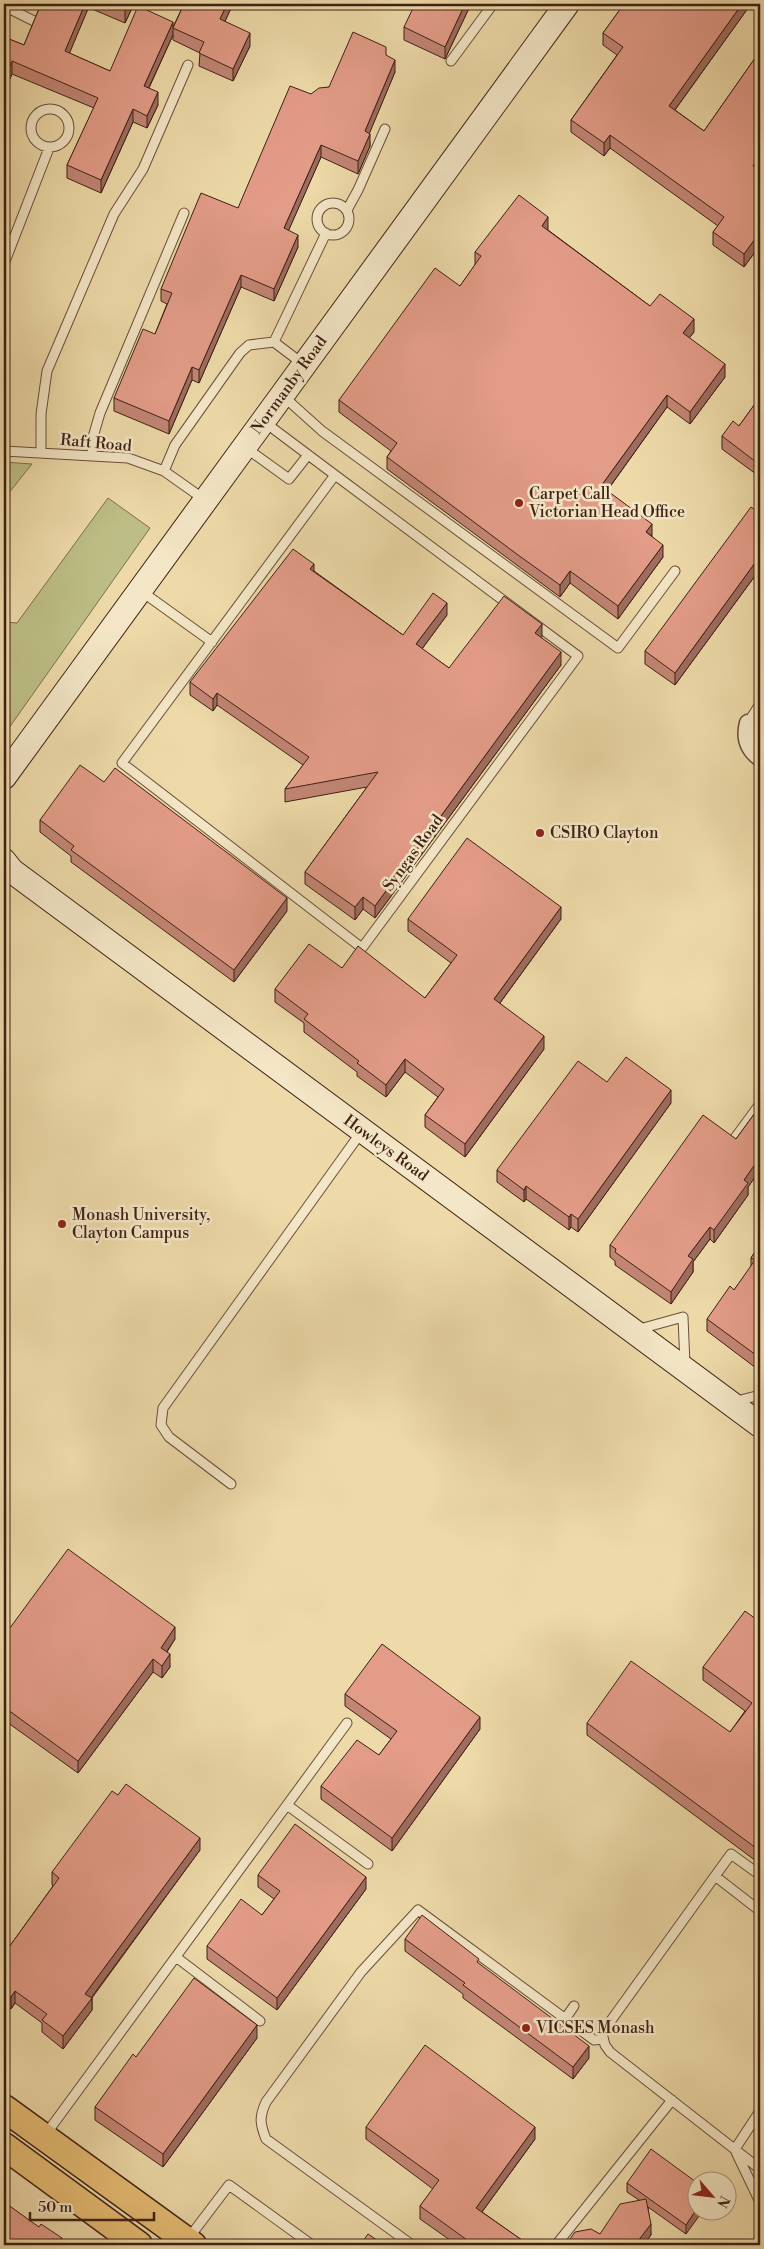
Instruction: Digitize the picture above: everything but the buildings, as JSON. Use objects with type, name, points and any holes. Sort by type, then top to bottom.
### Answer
[{"type":"main road","points":[[4,2108],[190,2243]]},
{"type":"main road","points":[[4,2146],[139,2245]]},
{"type":"street","name":"Normanby Road","points":[[6,772],[567,4]]},
{"type":"street","points":[[748,723],[745,732],[747,743],[760,758]]},
{"type":"street","name":"Howleys Road","points":[[7,867],[760,1425]]},
{"type":"lane","points":[[451,61],[493,4]]},
{"type":"lane","points":[[4,6],[34,21]]},
{"type":"lane","points":[[41,453],[41,414],[47,371],[114,214],[143,169],[188,65]]},
{"type":"lane","points":[[4,264],[50,148],[61,144],[69,133],[68,121],[64,115],[52,109],[40,112],[35,117],[31,131],[37,143],[50,148]]},
{"type":"lane","points":[[347,210],[338,204],[330,203],[321,209],[318,219],[322,229],[326,233],[335,234],[345,230],[349,220],[347,210],[385,129]]},
{"type":"lane","points":[[92,455],[93,437],[100,414],[184,214]]},
{"type":"lane","points":[[274,342],[326,233]]},
{"type":"lane","points":[[164,471],[175,445],[240,353],[249,345],[274,342],[304,364]]},
{"type":"lane","points":[[282,395],[322,431],[618,648],[675,571]]},
{"type":"lane","name":"Syngas Road","points":[[263,421],[578,656],[362,948],[122,763],[335,475]]},
{"type":"lane","points":[[244,446],[289,479],[308,455]]},
{"type":"lane","name":"Raft Road","points":[[4,452],[128,458],[164,471],[206,500]]},
{"type":"lane","points":[[140,590],[212,642]]},
{"type":"lane","points":[[748,723],[760,704]]},
{"type":"lane","points":[[735,1138],[760,1104]]},
{"type":"lane","points":[[231,1484],[169,1437],[161,1424],[163,1408],[362,1130]]},
{"type":"lane","points":[[633,1331],[683,1317],[685,1369]]},
{"type":"lane","points":[[731,1403],[760,1395]]},
{"type":"lane","points":[[44,2137],[347,1723]]},
{"type":"lane","points":[[287,1805],[368,1864]]},
{"type":"lane","points":[[760,1875],[731,1854],[604,2028],[603,2039],[610,2052],[760,2169]]},
{"type":"lane","points":[[715,1876],[760,1911]]},
{"type":"lane","points":[[412,2245],[266,2139],[261,2126],[260,2115],[266,2102],[361,1972],[418,1910],[594,2040],[603,2039]]},
{"type":"lane","points":[[176,1957],[260,2021]]},
{"type":"lane","points":[[565,2019],[574,2006]]},
{"type":"lane","points":[[556,2245],[672,2100]]},
{"type":"lane","points":[[735,2149],[760,2111]]},
{"type":"lane","points":[[735,2149],[760,2202]]},
{"type":"lane","points":[[190,2243],[229,2185],[312,2245]]},
{"type":"green space","points":[[4,462],[32,464],[4,499]]},
{"type":"green space","points":[[108,498],[150,528],[4,735],[4,622],[17,623]]},
{"type":"place","name":"Carpet Call Victorian Head Office","points":[[519,503]]},
{"type":"place","name":"CSIRO Clayton","points":[[540,833]]},
{"type":"place","name":"Monash University, Clayton Campus","points":[[62,1224]]},
{"type":"place","name":"VICSES Monash","points":[[526,2028]]}]
